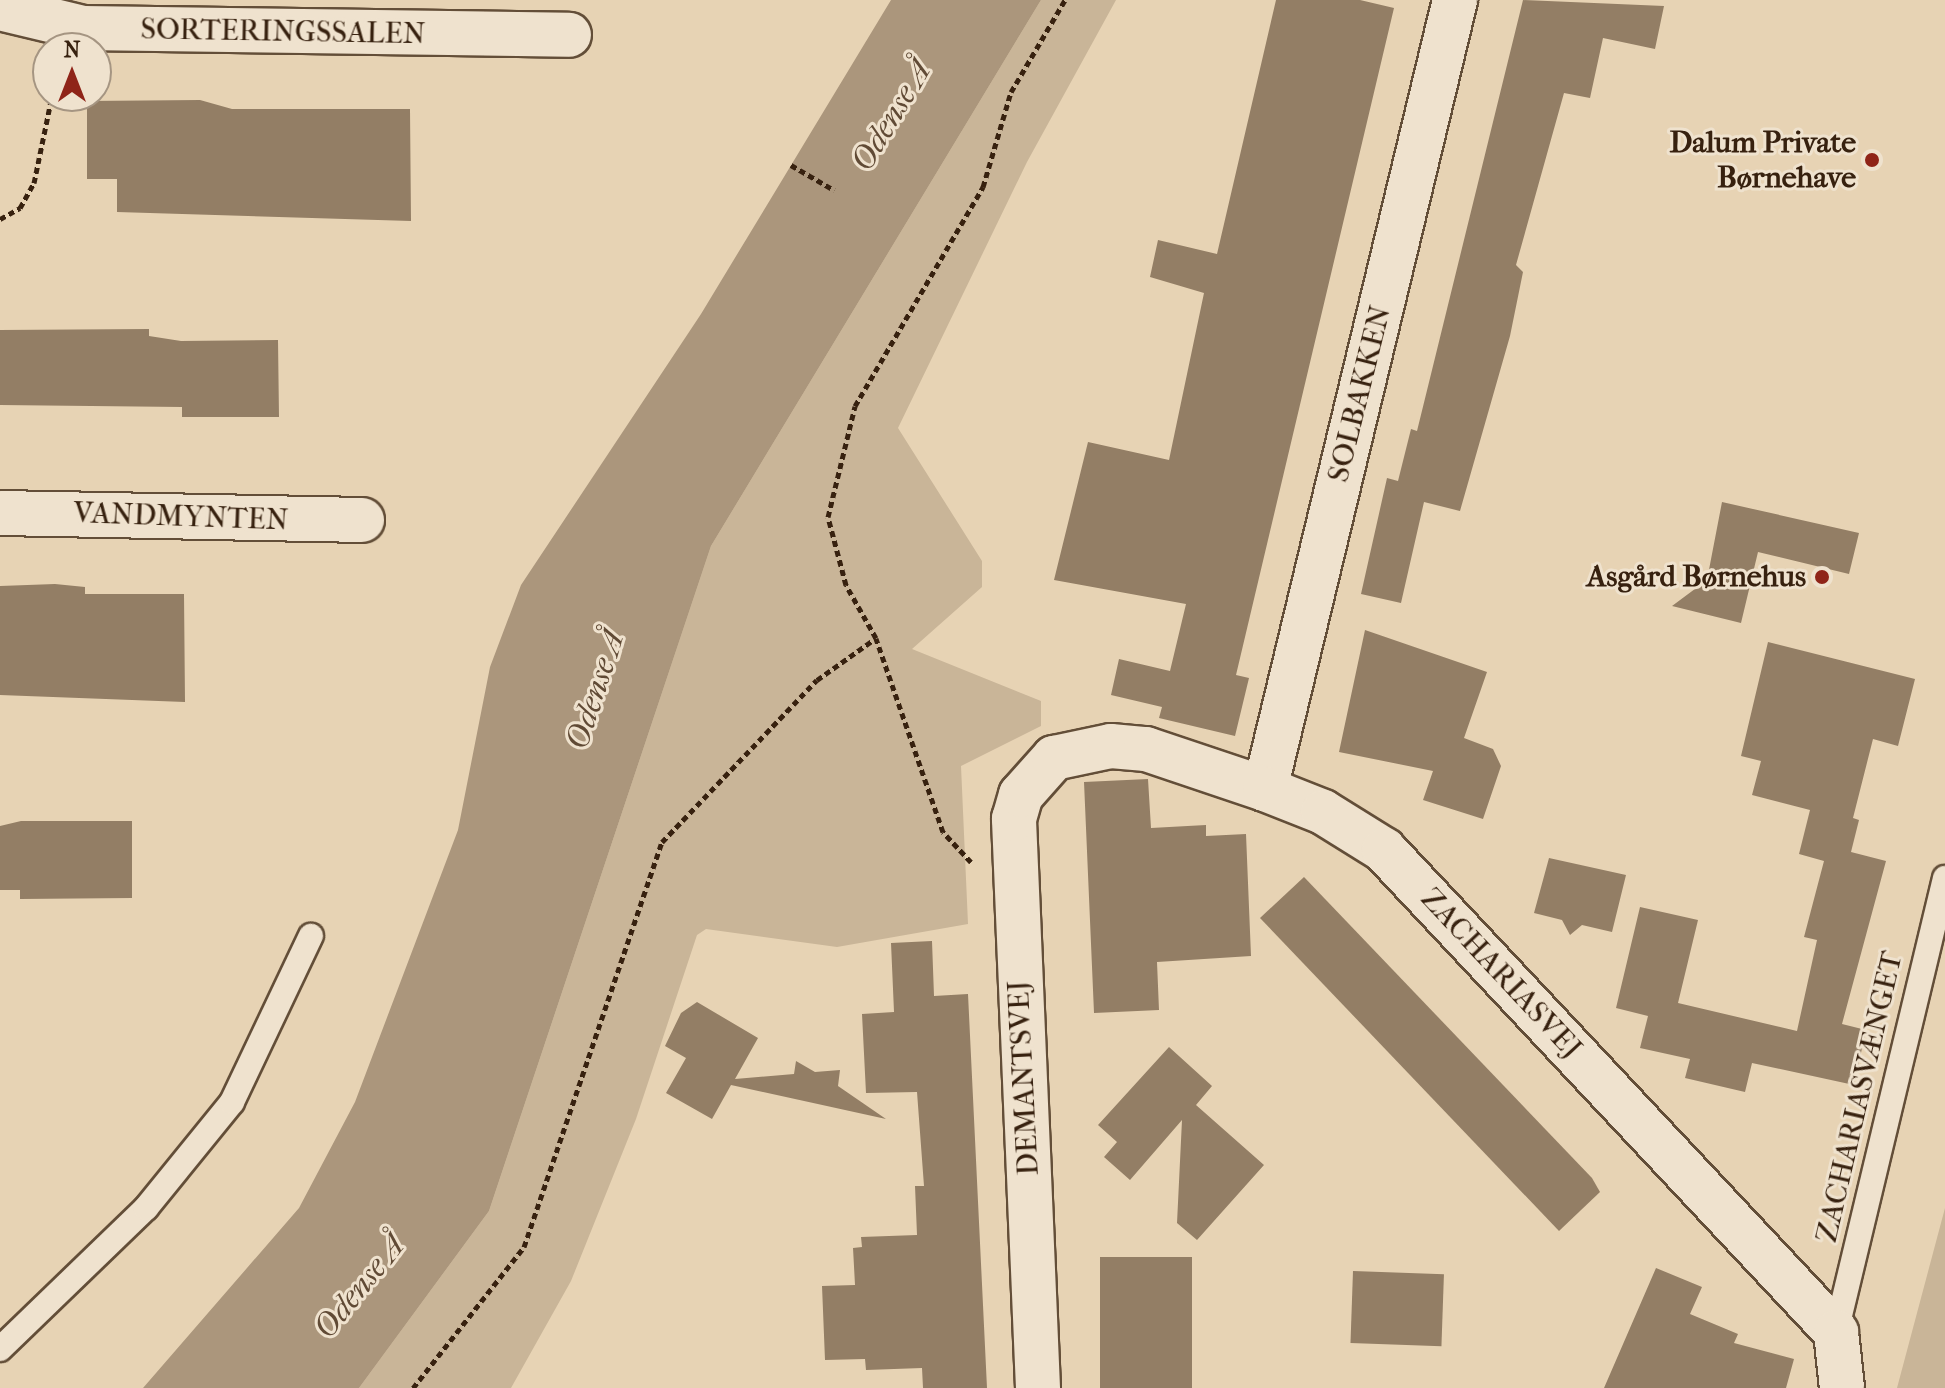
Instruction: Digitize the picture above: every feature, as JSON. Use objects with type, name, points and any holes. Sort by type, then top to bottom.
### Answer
[{"type":"street","name":"SOLBAKKEN","points":[[1265,789],[1455,0]]},
{"type":"street","name":"SORTERINGSSALEN","points":[[0,8],[83,28],[569,35]]},
{"type":"street","name":"VANDMYNTEN","points":[[0,513],[362,520]]},
{"type":"street","name":"ZACHARIASVEJ","points":[[1036,773],[1077,749],[1111,746],[1146,749],[1323,812],[1384,850],[1836,1332]]},
{"type":"street","name":"DEMANTSVEJ","points":[[1036,773],[1014,819],[1038,1388]]},
{"type":"street","points":[[1836,1332],[1842,1388]]},
{"type":"lane","name":"ZACHARIASVÆNGET","points":[[1836,1332],[1945,878]]},
{"type":"lane","points":[[0,1349],[146,1208],[232,1102],[311,936]]},
{"type":"path","points":[[1015,885],[992,883],[943,832],[876,638],[846,585],[828,517],[855,406],[983,187],[1011,92],[1065,0]]},
{"type":"path","points":[[0,219],[20,208],[34,183],[49,112]]},
{"type":"path","points":[[791,165],[834,190]]},
{"type":"path","points":[[413,1388],[524,1247],[662,842],[817,680],[876,638]]},
{"type":"shaded area","points":[[1041,0],[1116,0],[1027,162],[898,428],[982,561],[982,587],[912,649],[1041,701],[1041,726],[961,766],[968,924],[837,947],[706,929],[697,935],[636,1119],[571,1281],[511,1388],[359,1388],[489,1211],[711,546]]},
{"type":"shaded area","points":[[1945,1208],[1945,1388],[1897,1388]]},
{"type":"water","name":"Odense Å","points":[[891,0],[1041,0],[711,546],[489,1211],[359,1388],[143,1388],[299,1208],[355,1102],[458,830],[490,667],[521,585],[701,314]]},
{"type":"building","points":[[1276,0],[1360,0],[1394,8],[1236,675],[1249,678],[1235,736],[1159,718],[1162,707],[1111,695],[1119,659],[1170,671],[1186,604],[1054,580],[1088,442],[1169,460],[1204,293],[1150,277],[1158,240],[1217,254]]},
{"type":"building","points":[[1523,0],[1664,6],[1655,49],[1603,38],[1590,98],[1564,93],[1516,265],[1523,272],[1510,336],[1460,511],[1424,502],[1401,603],[1361,594],[1387,478],[1398,481],[1411,429],[1417,431]]},
{"type":"building","points":[[200,100],[232,109],[410,109],[411,221],[117,212],[117,179],[87,179],[87,112],[112,112],[112,101]]},
{"type":"building","points":[[149,329],[149,336],[181,341],[278,340],[279,417],[182,417],[182,407],[0,405],[0,330]]},
{"type":"building","points":[[1722,502],[1859,533],[1849,574],[1758,552],[1741,623],[1672,606],[1707,580]]},
{"type":"building","points":[[55,584],[85,587],[85,594],[184,594],[185,702],[0,695],[0,586]]},
{"type":"building","points":[[1365,630],[1487,672],[1464,738],[1493,749],[1501,766],[1483,819],[1423,800],[1433,771],[1339,752]]},
{"type":"building","points":[[1768,642],[1915,679],[1898,746],[1873,739],[1853,818],[1859,820],[1851,852],[1886,861],[1842,1024],[1866,1030],[1854,1085],[1752,1063],[1745,1092],[1685,1078],[1690,1059],[1640,1048],[1648,1016],[1616,1008],[1640,907],[1698,920],[1678,1003],[1797,1031],[1817,940],[1804,937],[1824,861],[1799,854],[1810,810],[1752,795],[1761,761],[1741,756]]},
{"type":"building","points":[[1148,779],[1151,828],[1206,825],[1206,836],[1246,834],[1251,956],[1157,962],[1159,1010],[1094,1013],[1084,782]]},
{"type":"building","points":[[21,821],[132,821],[132,898],[20,899],[20,890],[0,890],[0,826]]},
{"type":"building","points":[[1549,858],[1626,875],[1612,932],[1582,925],[1570,935],[1562,920],[1534,913]]},
{"type":"building","points":[[1304,877],[1592,1178],[1600,1192],[1559,1231],[1260,918]]},
{"type":"building","points":[[932,941],[934,996],[968,994],[987,1388],[923,1388],[922,1368],[866,1370],[865,1359],[825,1360],[822,1286],[855,1285],[853,1248],[862,1247],[861,1237],[917,1235],[915,1186],[924,1186],[917,1092],[866,1093],[862,1014],[894,1012],[891,943]]},
{"type":"building","points":[[697,1002],[758,1038],[735,1079],[794,1074],[796,1061],[815,1072],[840,1070],[838,1086],[886,1119],[731,1085],[712,1119],[666,1093],[686,1058],[665,1046],[681,1013]]},
{"type":"building","points":[[1169,1047],[1212,1086],[1196,1105],[1264,1165],[1197,1240],[1177,1223],[1182,1120],[1130,1180],[1104,1157],[1117,1142],[1098,1125]]},
{"type":"building","points":[[1100,1257],[1192,1257],[1192,1388],[1100,1388]]},
{"type":"building","points":[[1656,1268],[1702,1287],[1690,1314],[1738,1334],[1734,1343],[1794,1359],[1786,1388],[1604,1388]]},
{"type":"building","points":[[1353,1271],[1444,1274],[1441,1346],[1350,1343]]},
{"type":"place","name":"Dalum Private Børnehave","points":[[1872,160]]},
{"type":"place","name":"Asgård Børnehus","points":[[1822,577]]}]
